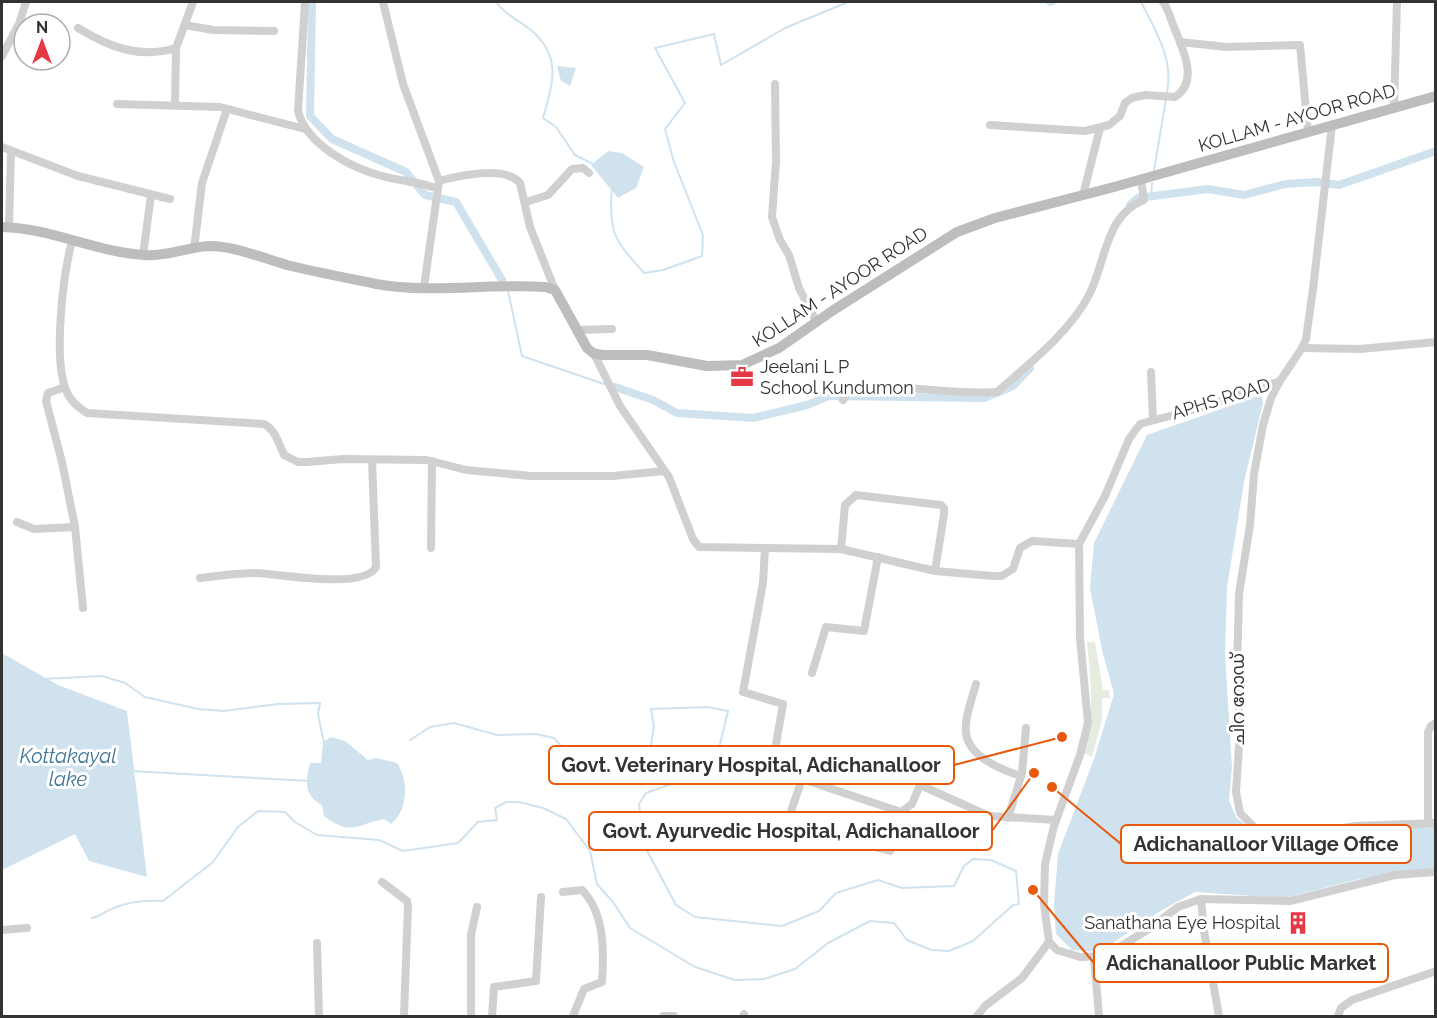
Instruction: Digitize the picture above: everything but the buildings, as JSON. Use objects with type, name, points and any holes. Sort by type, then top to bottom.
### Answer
[{"type":"main road","name":"KOLLAM - AYOOR ROAD","points":[[594,354],[647,355],[707,366],[742,365],[759,359],[957,232],[995,218],[1141,180],[1436,96]]},
{"type":"main road","points":[[5,227],[143,255],[166,255],[194,249],[225,248],[379,284],[424,287],[530,286],[555,290],[587,348],[594,354]]},
{"type":"street","points":[[2,56],[26,2]]},
{"type":"street","points":[[175,104],[176,48],[193,2]]},
{"type":"street","points":[[305,2],[298,96],[298,111],[305,129],[321,145],[369,172],[417,184],[437,185],[464,175],[506,175],[520,183],[530,227],[555,290]]},
{"type":"street","points":[[383,2],[403,84],[437,185],[424,287]]},
{"type":"street","points":[[990,125],[1085,131],[1100,128],[1120,116],[1125,103],[1132,98],[1145,95],[1175,97],[1185,84],[1188,65],[1163,2]]},
{"type":"street","points":[[1394,108],[1398,2]]},
{"type":"street","points":[[185,25],[213,30],[274,31]]},
{"type":"street","points":[[78,28],[122,51],[159,53],[176,48]]},
{"type":"street","points":[[1180,42],[1227,47],[1300,45],[1308,132]]},
{"type":"street","points":[[776,84],[776,161],[772,217],[780,240],[789,255],[803,297],[817,323]]},
{"type":"street","points":[[117,104],[175,104],[227,109],[305,129]]},
{"type":"street","points":[[194,249],[202,183],[227,109]]},
{"type":"street","name":"APHS ROAD","points":[[1079,544],[1105,496],[1134,430],[1140,424],[1203,407],[1280,381],[1302,348],[1306,339],[1327,184],[1332,125]]},
{"type":"street","points":[[1083,195],[1100,128]]},
{"type":"street","points":[[2,147],[78,176],[170,199]]},
{"type":"street","points":[[5,227],[11,152]]},
{"type":"street","points":[[526,202],[548,195],[572,169],[583,168],[589,173]]},
{"type":"street","points":[[843,400],[851,388],[868,386],[951,393],[997,392],[1070,323],[1083,304],[1089,295],[1118,218],[1129,205],[1144,200],[1141,180]]},
{"type":"street","points":[[143,255],[151,195]]},
{"type":"street","points":[[72,241],[64,279],[60,372],[73,403],[87,413],[264,424],[275,435],[284,455],[298,462],[432,461],[497,474],[548,477],[613,476],[664,471]]},
{"type":"street","points":[[577,330],[612,329]]},
{"type":"street","points":[[1302,348],[1360,349],[1436,342]]},
{"type":"street","points":[[594,354],[620,406],[664,471],[695,544],[709,548],[841,549],[935,572],[1002,576],[1013,569],[1020,548],[1032,541],[1079,544],[1080,638],[1088,723],[1080,755],[1056,820],[1045,864],[1044,904],[1049,942],[1057,950],[1068,955],[1094,958],[1112,952],[1178,907],[1201,899],[1290,901],[1395,875],[1435,873]]},
{"type":"street","points":[[1151,372],[1153,420]]},
{"type":"street","name":"ചിറ റോഡ്","points":[[1280,381],[1271,398],[1258,454],[1239,594],[1237,671],[1240,729],[1236,792],[1240,813],[1264,837],[1289,842],[1311,840],[1333,830],[1355,826],[1432,823]]},
{"type":"street","points":[[65,387],[48,393],[46,401],[62,462],[75,527],[83,608]]},
{"type":"street","points":[[200,578],[256,573],[327,580],[366,576],[373,572],[376,567],[372,460]]},
{"type":"street","points":[[431,548],[432,461]]},
{"type":"street","points":[[841,549],[845,505],[856,495],[941,505],[944,514],[935,572]]},
{"type":"street","points":[[17,522],[34,528],[75,527]]},
{"type":"street","points":[[765,548],[763,583],[743,692],[783,704],[775,750],[802,779],[901,812]]},
{"type":"street","points":[[812,673],[823,632],[827,626],[864,631],[878,557]]},
{"type":"street","points":[[976,684],[966,723],[966,737],[983,757],[1003,770],[1021,776]]},
{"type":"street","points":[[1432,823],[1428,732],[1436,723]]},
{"type":"street","points":[[1008,818],[1021,776],[1026,728]]},
{"type":"street","points":[[787,823],[802,779]]},
{"type":"street","points":[[651,815],[787,823],[890,851],[901,812],[912,804],[920,785],[976,811],[1008,818],[1056,820]]},
{"type":"street","points":[[382,882],[407,901],[408,906],[404,1017]]},
{"type":"street","points":[[563,892],[582,890],[591,899],[605,947],[602,982],[584,989],[573,1017]]},
{"type":"street","points":[[492,1017],[494,987],[536,981],[541,897]]},
{"type":"street","points":[[1201,899],[1204,931],[1219,1017]]},
{"type":"street","points":[[471,1017],[471,935],[477,908]]},
{"type":"street","points":[[2,930],[27,928]]},
{"type":"street","points":[[977,1017],[984,1006],[1022,978],[1049,942]]},
{"type":"street","points":[[317,943],[320,1017]]},
{"type":"street","points":[[1094,958],[1099,1017]]},
{"type":"street","points":[[1338,1017],[1341,1008],[1352,1000],[1436,971]]},
{"type":"street","points":[[663,1017],[674,1017]]},
{"type":"shaded area","points":[[1087,642],[1095,642],[1103,690],[1109,690],[1110,698],[1102,698],[1102,720],[1092,757],[1084,753],[1091,712]]},
{"type":"water","points":[[557,66],[576,68],[570,86],[561,81]]},
{"type":"water","points":[[608,151],[622,153],[644,167],[636,188],[618,198],[591,165]]},
{"type":"water","points":[[1261,395],[1263,403],[1244,482],[1227,587],[1225,654],[1232,767],[1229,801],[1236,817],[1258,835],[1276,844],[1314,842],[1338,831],[1435,823],[1435,868],[1359,879],[1284,898],[1195,892],[1157,913],[1099,952],[1072,950],[1056,934],[1054,904],[1058,854],[1094,759],[1114,694],[1102,650],[1090,588],[1094,543],[1147,435]]},
{"type":"water","name":"Kottakayal lake","points":[[2,653],[58,685],[127,711],[147,877],[89,861],[75,834],[2,870]]},
{"type":"water","points":[[331,737],[345,741],[368,760],[376,758],[397,763],[404,778],[405,795],[401,811],[391,824],[384,819],[348,827],[341,826],[324,816],[322,805],[309,793],[307,776],[310,763],[321,763],[323,742]]},
{"type":"waterway","points":[[312,2],[310,116],[332,139],[406,172],[425,195],[456,202],[502,280]]},
{"type":"waterway","points":[[496,2],[508,14],[532,31],[548,51],[552,83],[543,118],[556,127],[575,155],[595,165]]},
{"type":"waterway","points":[[612,188],[611,216],[616,235],[620,244],[644,273],[663,270],[702,256],[703,235],[674,162],[665,129],[685,103],[655,48],[714,34],[721,65],[785,28],[848,2]]},
{"type":"waterway","points":[[1046,2],[1050,5],[1057,2]]},
{"type":"waterway","points":[[1141,2],[1158,35],[1166,57],[1169,81],[1167,93]]},
{"type":"waterway","points":[[1154,170],[1166,99]]},
{"type":"waterway","points":[[1130,205],[1138,198],[1208,189],[1244,195],[1285,184],[1316,182],[1339,185],[1436,151]]},
{"type":"waterway","points":[[1151,197],[1152,183]]},
{"type":"waterway","points":[[508,291],[522,356],[604,384]]},
{"type":"waterway","points":[[615,387],[653,400],[677,413],[753,418],[807,405],[828,396],[984,398],[1013,386],[1030,368]]},
{"type":"waterway","points":[[43,679],[102,676],[125,683],[145,697],[198,709],[224,711],[278,704],[320,703],[318,714],[324,743]]},
{"type":"waterway","points":[[92,918],[126,904],[163,901],[213,862],[238,827],[258,811],[285,812],[295,822],[317,835],[379,840],[403,851],[458,843],[478,822],[497,820],[495,808],[506,802],[519,802],[543,808],[566,819],[590,851],[597,884],[613,902],[630,928],[695,967],[735,980],[764,979],[795,969],[828,943],[870,921],[894,923],[907,940],[931,950],[949,951],[973,941],[1013,905],[1019,904],[1016,871],[991,860],[973,859],[964,866],[954,886],[902,888],[878,880],[836,893],[819,911],[782,926],[695,917],[676,905],[644,845],[639,804],[646,793],[714,769],[728,711],[708,707],[651,709],[654,727],[649,756],[633,761],[567,753],[554,738],[536,734],[497,735],[454,723],[430,727],[410,740]]},
{"type":"waterway","points":[[132,771],[309,781]]},
{"type":"place","name":"Jeelani L P School Kundumon","points":[[742,377]]},
{"type":"place","name":"Govt. Veterinary Hospital, Adichanalloor","points":[[1062,737]]},
{"type":"place","name":"Govt. Ayurvedic Hospital, Adichanalloor","points":[[1034,773]]},
{"type":"place","name":"Adichanalloor Village Office","points":[[1052,787]]},
{"type":"place","name":"Adichanalloor Public Market","points":[[1033,890]]},
{"type":"place","name":"Sanathana Eye Hospital","points":[[1298,923]]}]
